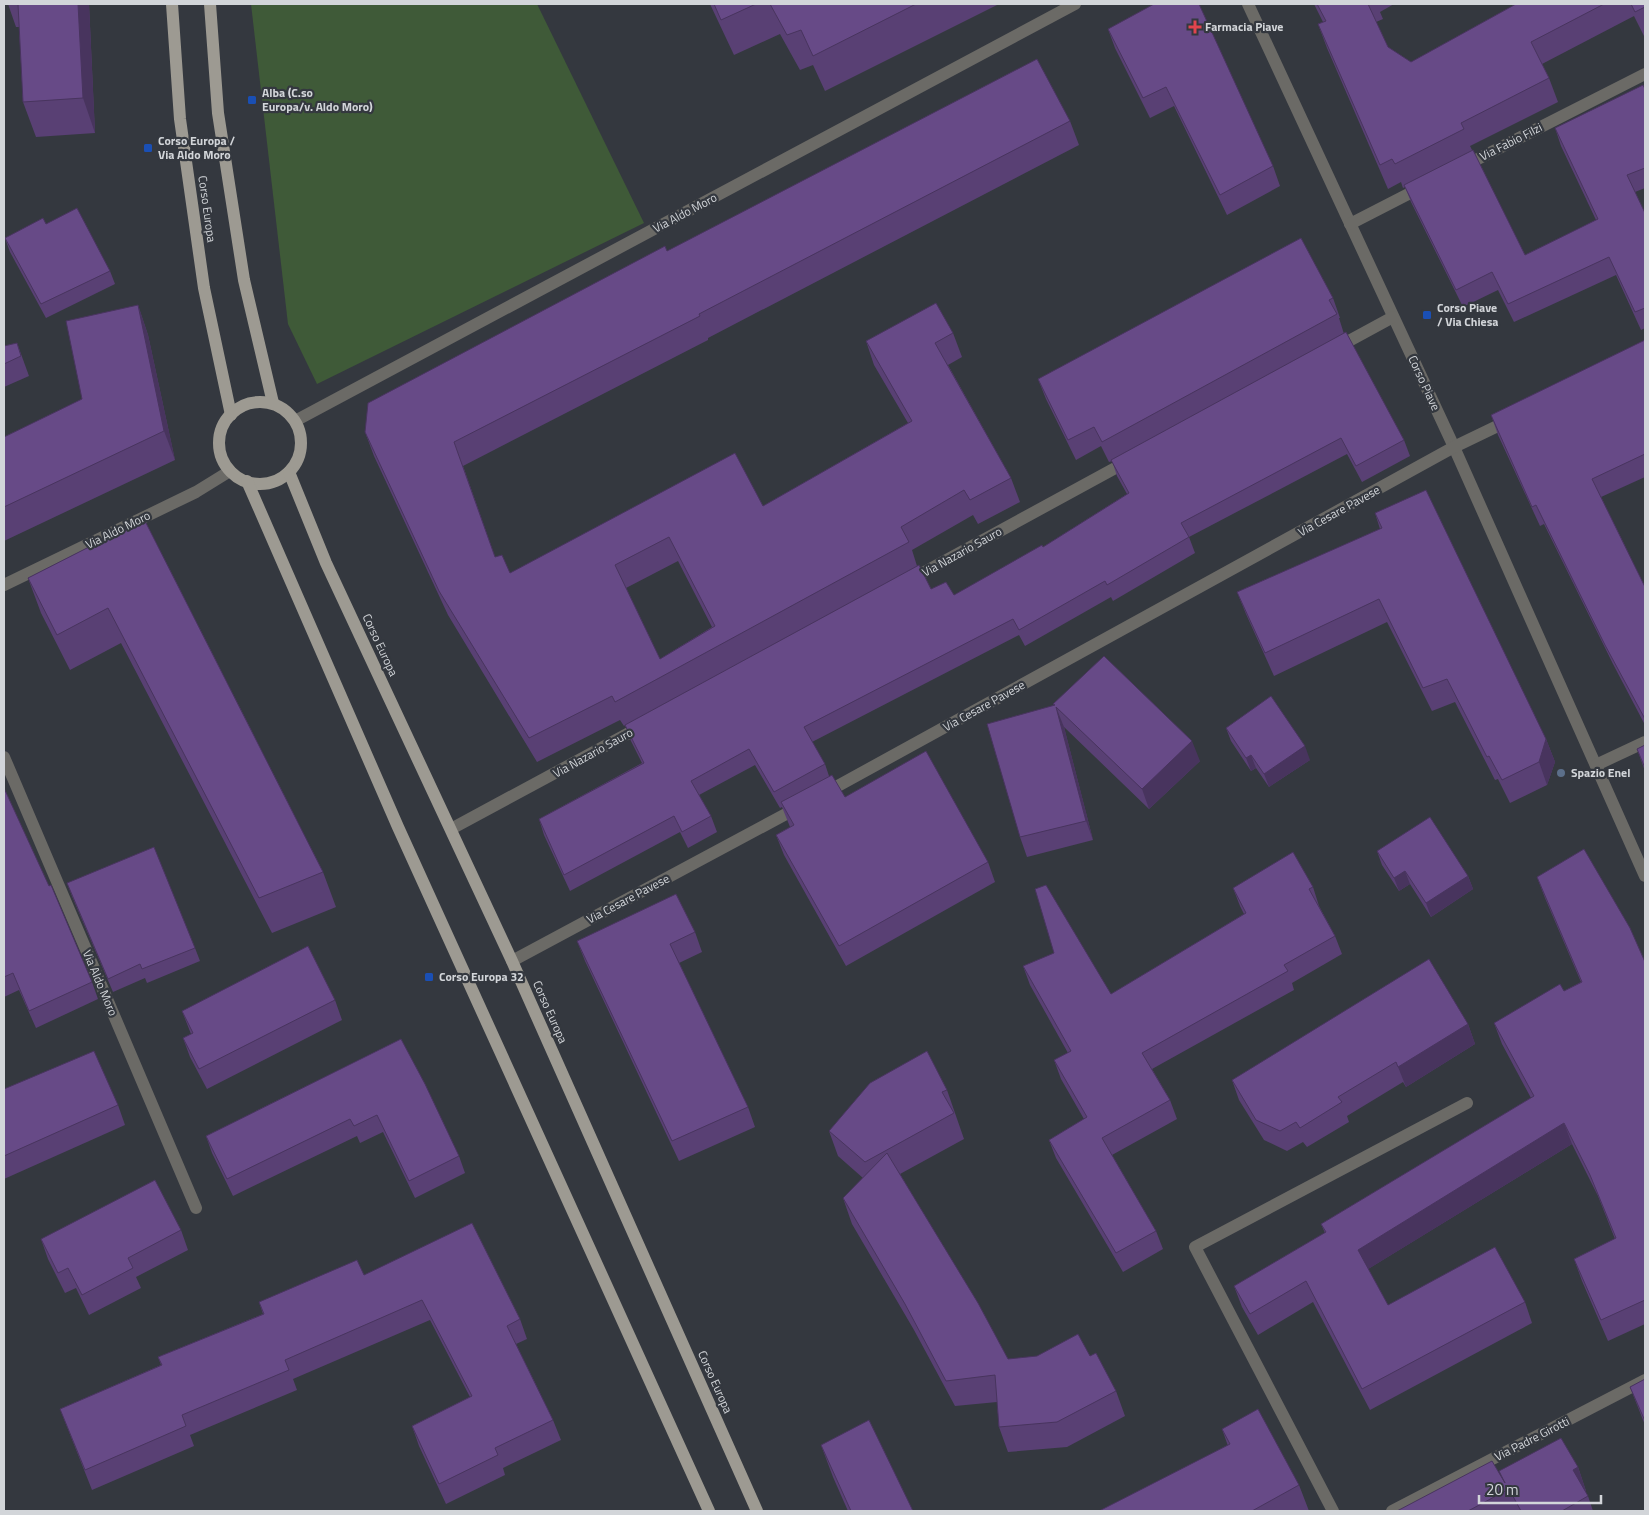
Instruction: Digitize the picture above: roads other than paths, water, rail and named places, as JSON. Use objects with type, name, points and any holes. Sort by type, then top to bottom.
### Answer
[{"type":"main road","name":"Corso Europa","points":[[172,4],[180,119],[204,288],[231,415]]},
{"type":"main road","name":"Corso Europa","points":[[210,4],[218,113],[242,270],[273,404]]},
{"type":"main road","points":[[249,402],[273,404],[289,413],[295,421],[301,436],[301,449],[297,461],[289,472],[278,480],[266,484],[247,482],[230,471],[223,460],[219,446],[220,432],[226,419],[237,409],[249,402]]},
{"type":"main road","name":"Corso Europa","points":[[289,472],[326,563],[512,961],[757,1511]]},
{"type":"main road","points":[[247,482],[398,827],[709,1511]]},
{"type":"street","name":"Via Aldo Moro","points":[[295,421],[1075,4]]},
{"type":"street","name":"Corso Piave","points":[[1248,4],[1454,447],[1645,876]]},
{"type":"street","name":"Via Fabio Filzi","points":[[1454,171],[1645,74]]},
{"type":"street","points":[[1350,224],[1437,180]]},
{"type":"street","points":[[1324,355],[1393,317]]},
{"type":"street","name":"Via Cesare Pavese","points":[[512,961],[814,799],[1454,447],[1524,414]]},
{"type":"street","name":"Via Nazario Sauro","points":[[897,587],[1140,454]]},
{"type":"street","name":"Via Aldo Moro","points":[[4,585],[196,492],[230,471]]},
{"type":"street","name":"Via Nazario Sauro","points":[[451,830],[653,720]]},
{"type":"street","points":[[1596,766],[1645,742]]},
{"type":"street","name":"Via Aldo Moro","points":[[4,757],[196,1208]]},
{"type":"street","points":[[1333,1511],[1195,1247],[1467,1103]]},
{"type":"street","name":"Via Padre Girotti","points":[[1392,1511],[1645,1380]]},
{"type":"place","name":"Farmacia Piave","points":[[1195,27]]},
{"type":"place","name":"Alba (C.so Europa/v. Aldo Moro)","points":[[252,100]]},
{"type":"place","name":"Corso Europa / Via Aldo Moro","points":[[148,148]]},
{"type":"place","name":"Corso Piave / Via Chiesa","points":[[1427,315]]},
{"type":"place","name":"Spazio Enel","points":[[1561,773]]},
{"type":"place","name":"Corso Europa 32","points":[[429,977]]}]
